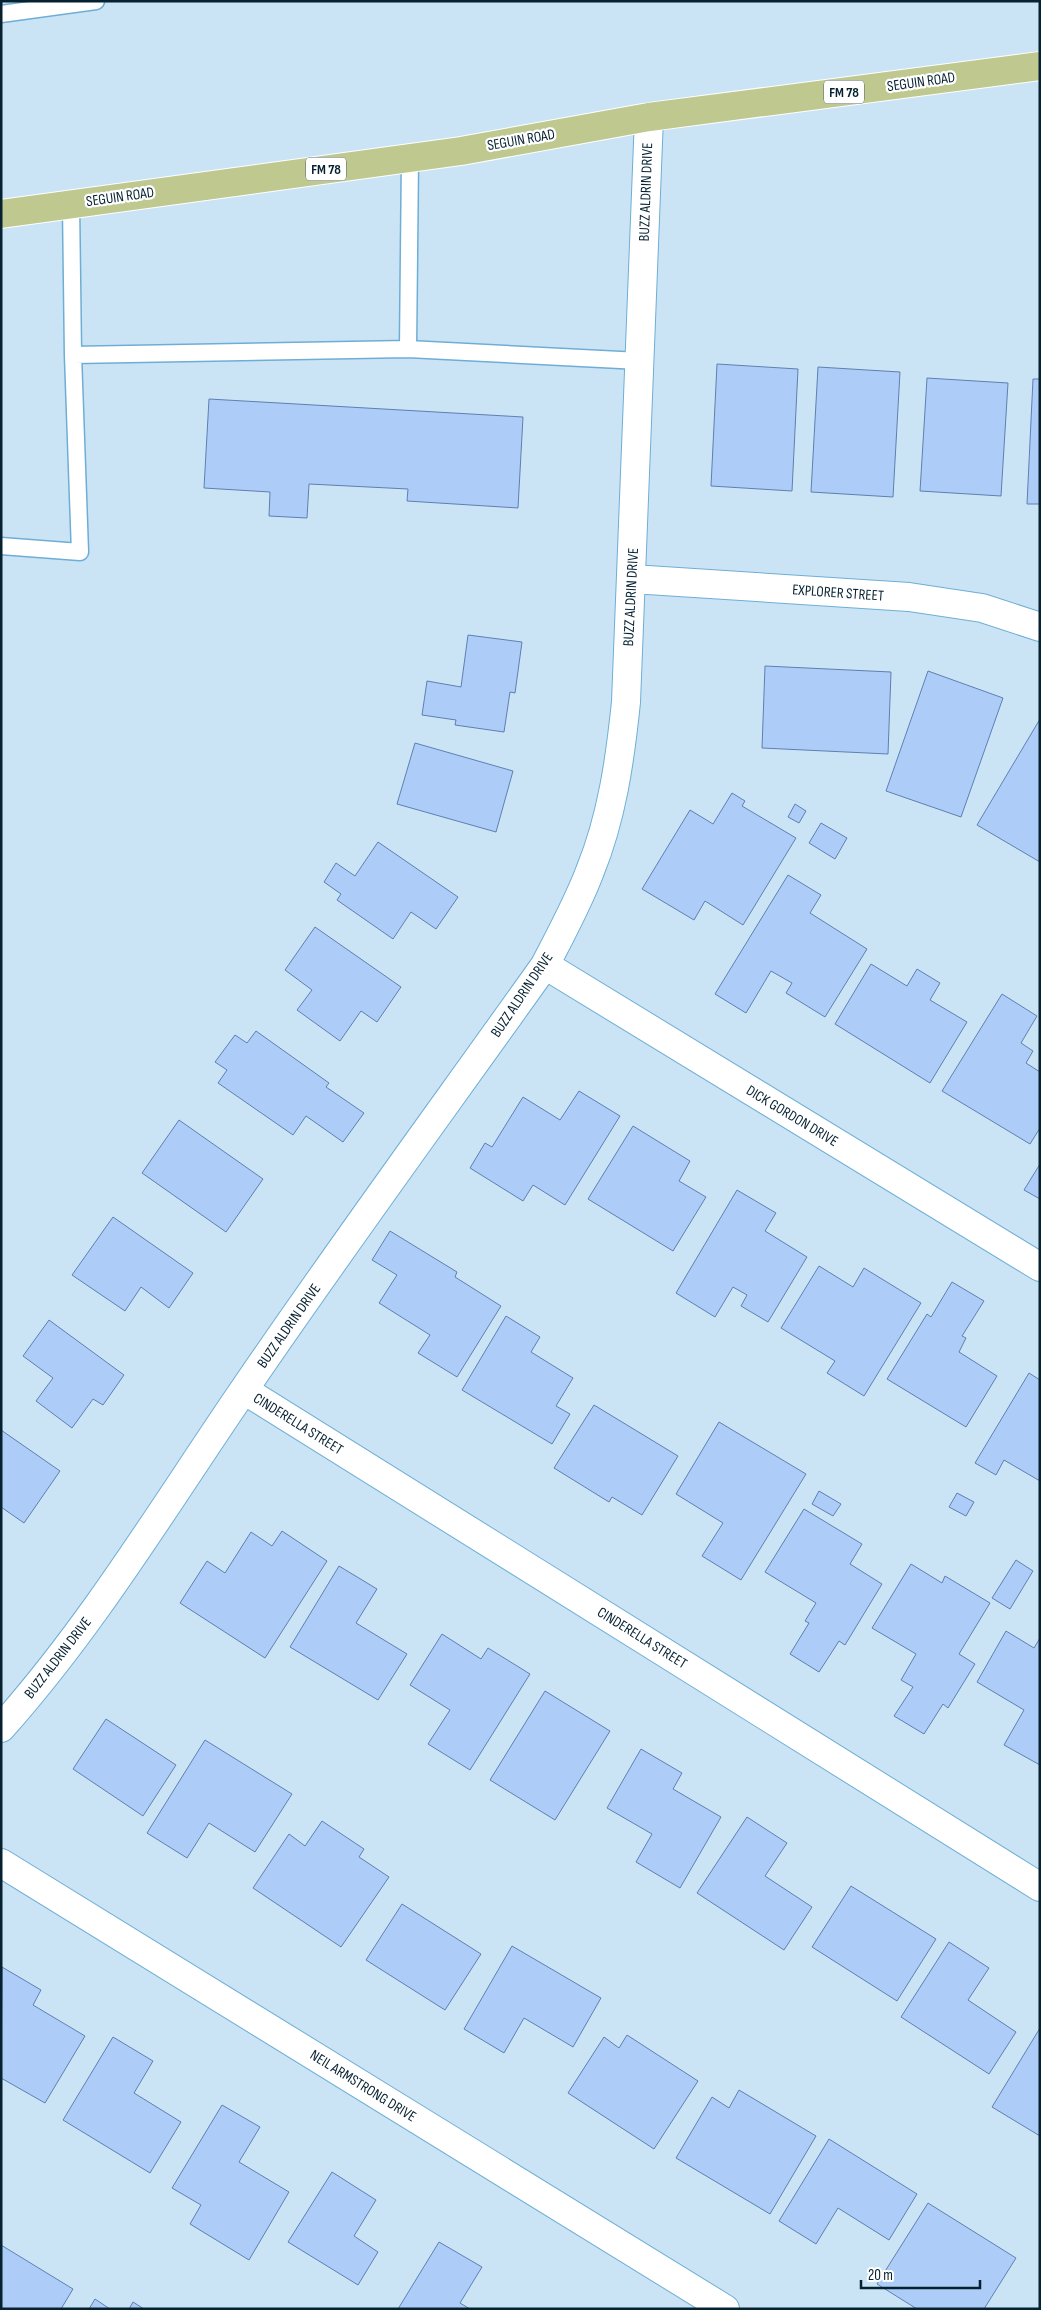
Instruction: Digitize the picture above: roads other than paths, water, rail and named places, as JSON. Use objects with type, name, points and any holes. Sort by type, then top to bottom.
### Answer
[{"type":"main road","name":"SEGUIN ROAD","points":[[1,214],[461,151],[649,118],[1040,66]]},
{"type":"street","name":"BUZZ ALDRIN DRIVE","points":[[1,1728],[30,1695],[99,1604],[244,1390],[545,965],[591,870],[608,816],[620,760],[625,712],[632,579],[649,118]]},
{"type":"street","name":"EXPLORER STREET","points":[[632,579],[909,597],[982,608],[1040,627]]},
{"type":"street","name":"DICK GORDON DRIVE","points":[[545,965],[1040,1267]]},
{"type":"street","name":"CINDERELLA STREET","points":[[244,1390],[1040,1887]]},
{"type":"street","name":"NEIL ARMSTRONG DRIVE","points":[[1,1863],[725,2309]]},
{"type":"lane","points":[[1,14],[96,1]]},
{"type":"lane","points":[[408,349],[410,158]]},
{"type":"lane","points":[[1,546],[80,552],[73,355],[71,204]]},
{"type":"lane","points":[[73,355],[408,349],[640,361]]}]
